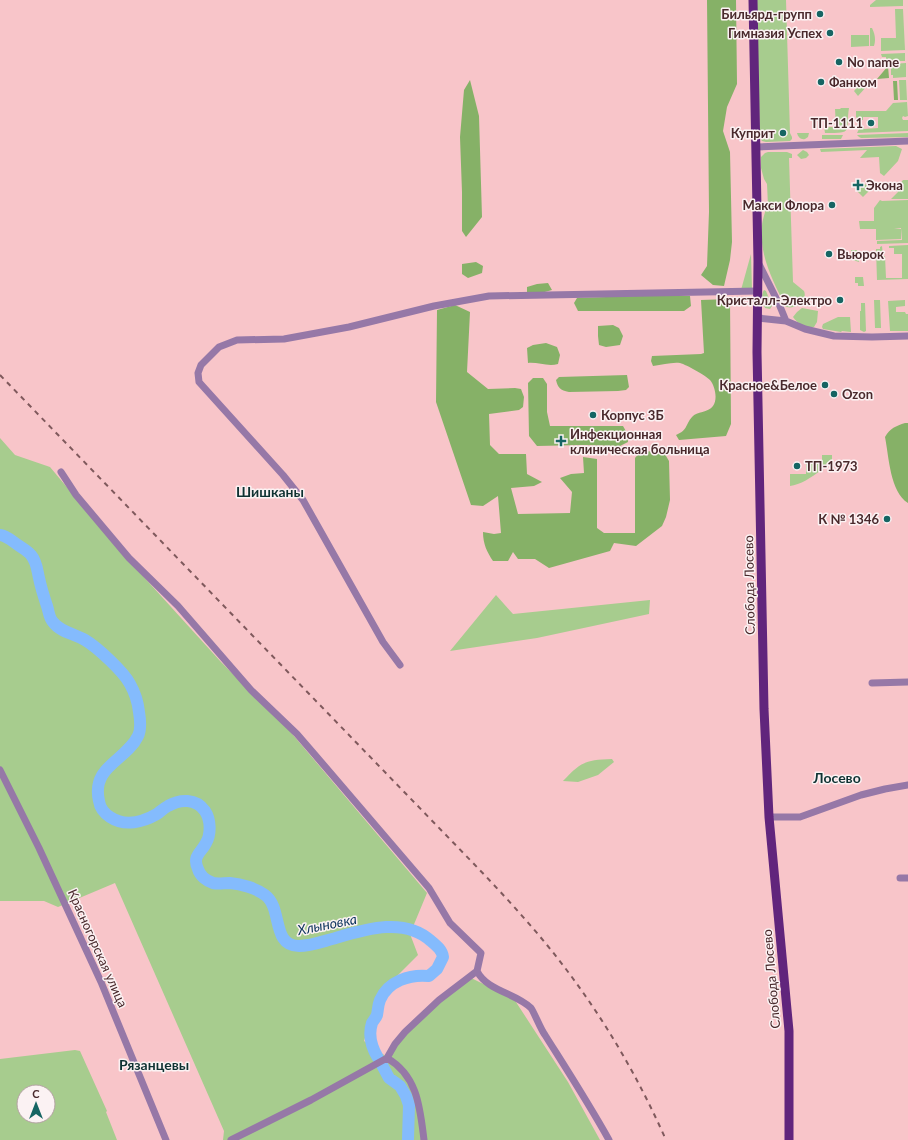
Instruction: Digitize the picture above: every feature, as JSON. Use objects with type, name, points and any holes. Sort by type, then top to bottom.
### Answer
[{"type":"main road","name":"Слобода Лосево","points":[[753,0],[758,261],[757,352],[763,693],[769,816],[789,1031],[789,1140]]},
{"type":"street","points":[[756,147],[908,141]]},
{"type":"street","points":[[758,261],[780,304],[786,321]]},
{"type":"street","points":[[400,665],[383,642],[303,500],[283,475],[199,382],[198,373],[201,364],[219,348],[237,340],[284,339],[349,327],[434,306],[489,296],[758,291]]},
{"type":"street","points":[[758,318],[786,321],[805,329],[834,336],[908,336]]},
{"type":"street","points":[[61,472],[76,495],[129,558],[178,606],[251,690],[297,734],[429,888],[450,923],[481,954],[477,971],[439,1000],[405,1032],[395,1044],[387,1058],[311,1100],[232,1140]]},
{"type":"street","points":[[872,683],[908,682]]},
{"type":"street","name":"Красногорская улица","points":[[0,770],[39,848],[101,982],[166,1140]]},
{"type":"street","points":[[769,816],[800,817],[861,795],[908,785]]},
{"type":"street","points":[[900,878],[908,878]]},
{"type":"street","points":[[477,971],[483,980],[516,997],[532,1009],[544,1034],[567,1068],[609,1140]]},
{"type":"street","points":[[387,1058],[402,1069],[411,1083],[420,1105],[424,1140]]},
{"type":"green space","points":[[707,0],[736,0],[737,84],[727,107],[723,131],[730,152],[732,242],[730,260],[724,286],[713,285],[701,275],[707,266],[709,212]]},
{"type":"green space","points":[[756,0],[786,0],[790,133],[792,137],[790,141],[766,142],[762,141],[760,138]]},
{"type":"green space","points":[[876,0],[903,0],[903,6],[870,7],[870,5]]},
{"type":"green space","points":[[895,9],[903,9],[905,50],[881,51],[881,38],[896,38]]},
{"type":"green space","points":[[870,28],[872,28],[874,35],[874,46],[870,46]]},
{"type":"green space","points":[[851,35],[869,35],[869,46],[851,47]]},
{"type":"green space","points":[[905,53],[905,61],[886,61],[886,57],[882,57],[881,54]]},
{"type":"green space","points":[[906,63],[906,77],[893,78],[893,75],[891,75],[891,64]]},
{"type":"green space","points":[[888,66],[889,78],[877,79]]},
{"type":"green space","points":[[470,80],[479,116],[482,217],[466,237],[462,231],[460,137],[464,90]]},
{"type":"green space","points":[[899,80],[906,80],[907,100],[900,100]]},
{"type":"green space","points":[[893,81],[897,81],[898,100],[894,100]]},
{"type":"green space","points":[[862,82],[867,86],[858,96],[854,91]]},
{"type":"green space","points":[[907,102],[908,116],[903,116],[902,118],[903,120],[908,120],[908,131],[857,133],[860,127],[864,127],[864,129],[878,128],[878,117],[863,117],[863,120],[859,120],[856,117],[856,111],[886,111],[893,103]]},
{"type":"green space","points":[[849,108],[847,130],[825,133],[824,127],[836,127],[835,109]]},
{"type":"green space","points":[[797,133],[809,133],[808,137],[802,139]]},
{"type":"green space","points":[[908,133],[908,137],[861,138],[857,135]]},
{"type":"green space","points":[[822,135],[843,135],[841,139],[822,139]]},
{"type":"green space","points":[[896,146],[902,149],[898,161],[884,176],[880,173],[879,157],[860,158],[867,150],[821,152],[820,149]]},
{"type":"green space","points":[[803,150],[809,155],[806,158],[801,159],[797,155]]},
{"type":"green space","points":[[768,152],[787,152],[792,154],[792,158],[789,158],[793,282],[804,291],[805,294],[803,301],[793,307],[785,306],[768,268],[763,248],[762,224],[766,208],[768,206],[767,184],[761,168],[761,157]]},
{"type":"green space","points":[[903,180],[908,180],[908,199],[891,199],[898,192],[897,187]]},
{"type":"green space","points":[[863,184],[871,189],[863,197],[857,191]]},
{"type":"green space","points":[[880,200],[908,200],[908,243],[877,244],[877,241],[902,240],[901,228],[894,228],[901,229],[901,239],[876,240],[876,229],[860,229],[859,221],[874,221],[874,208]]},
{"type":"green space","points":[[908,245],[908,279],[877,280],[876,249],[880,249],[882,246],[883,256],[885,256],[886,278],[902,278],[902,254],[894,254],[894,248],[889,248],[889,246]]},
{"type":"green space","points":[[851,250],[857,250],[859,262],[853,260]]},
{"type":"green space","points":[[751,254],[752,290],[741,290]]},
{"type":"green space","points":[[476,262],[483,266],[482,273],[468,278],[462,274],[462,264]]},
{"type":"green space","points":[[855,277],[863,277],[864,286],[858,286],[858,283],[855,283]]},
{"type":"green space","points":[[548,283],[552,290],[541,293],[527,292],[527,287]]},
{"type":"green space","points":[[764,290],[766,291],[772,306],[770,309],[765,308],[763,304],[762,296]]},
{"type":"green space","points":[[690,296],[691,306],[684,311],[578,311],[574,303],[577,298]]},
{"type":"green space","points":[[730,299],[731,424],[726,436],[679,440],[676,435],[684,429],[694,415],[708,410],[713,406],[716,396],[714,389],[708,378],[683,364],[673,363],[653,366],[651,361],[652,356],[704,353],[701,300]]},
{"type":"green space","points":[[874,300],[880,300],[881,328],[875,328]]},
{"type":"green space","points":[[905,300],[905,306],[896,307],[896,312],[905,312],[908,314],[908,331],[890,331],[888,301]]},
{"type":"green space","points":[[861,303],[865,303],[866,331],[864,332],[860,330]]},
{"type":"green space","points":[[455,305],[470,312],[467,372],[488,389],[521,389],[524,397],[523,407],[519,410],[489,414],[490,445],[499,454],[526,454],[527,474],[542,482],[534,486],[511,488],[518,514],[570,513],[572,492],[560,478],[571,474],[584,473],[583,457],[597,459],[597,528],[604,533],[635,533],[635,458],[637,455],[644,452],[663,451],[669,461],[670,500],[662,526],[636,546],[614,543],[610,551],[549,568],[535,559],[518,559],[513,552],[508,561],[493,561],[486,548],[483,532],[494,534],[501,533],[498,496],[483,506],[471,505],[436,402],[437,310]]},
{"type":"green space","points":[[802,308],[818,311],[817,322],[814,327],[802,325],[793,317]]},
{"type":"green space","points":[[838,317],[850,317],[851,332],[823,329],[823,324]]},
{"type":"green space","points":[[613,325],[619,328],[623,336],[620,345],[606,347],[599,345],[598,326]]},
{"type":"green space","points":[[546,343],[557,347],[560,355],[558,364],[550,365],[528,363],[527,348],[533,345]]},
{"type":"green space","points":[[627,375],[629,387],[626,390],[618,391],[569,392],[560,388],[556,380],[559,377]]},
{"type":"green space","points":[[533,378],[543,378],[547,384],[547,412],[550,426],[623,426],[627,433],[628,442],[620,446],[537,446],[529,436],[528,383]]},
{"type":"green space","points":[[908,423],[908,503],[897,491],[894,483],[889,464],[885,437],[889,431]]},
{"type":"green space","points":[[0,438],[15,455],[50,467],[122,553],[221,662],[288,729],[427,893],[410,934],[418,955],[390,983],[373,1011],[364,1041],[387,1057],[398,1041],[467,976],[514,999],[568,1082],[600,1140],[223,1140],[224,1131],[115,883],[58,907],[44,901],[0,901]]},
{"type":"green space","points":[[822,455],[832,455],[832,460],[810,478],[790,486],[790,474],[806,474],[806,462],[822,461]]},
{"type":"green space","points":[[496,595],[513,614],[650,600],[649,614],[537,638],[450,651]]},
{"type":"green space","points":[[612,759],[614,762],[598,775],[578,782],[563,781],[584,763],[595,760]]},
{"type":"green space","points":[[75,1050],[80,1051],[107,1111],[106,1112],[117,1140],[0,1140],[0,1059]]},
{"type":"waterway","name":"Хлыновка","points":[[0,535],[12,540],[28,552],[33,558],[50,617],[53,622],[64,631],[90,643],[103,654],[127,679],[134,694],[138,705],[140,724],[139,733],[133,745],[111,765],[100,780],[98,789],[99,801],[101,808],[106,814],[116,820],[128,823],[152,817],[178,802],[188,801],[197,804],[205,811],[210,827],[208,839],[196,861],[200,874],[206,880],[213,883],[244,885],[265,895],[274,908],[284,940],[290,944],[299,946],[320,943],[370,929],[396,927],[420,933],[440,950],[443,957],[437,969],[429,976],[414,976],[400,980],[388,988],[384,993],[379,1002],[377,1015],[372,1023],[370,1032],[372,1046],[378,1058]]},
{"type":"waterway","name":"Хлыновка","points":[[382,1065],[389,1078],[400,1086],[406,1096],[409,1105],[408,1140]]},
{"type":"railway","points":[[0,375],[474,864],[529,924],[565,968],[598,1015],[628,1063],[666,1140]]},
{"type":"place","name":"Бильярд-групп","points":[[820,14]]},
{"type":"place","name":"Гимназия Успех","points":[[830,33]]},
{"type":"place","name":"No name","points":[[839,62]]},
{"type":"place","name":"Фанком","points":[[821,82]]},
{"type":"place","name":"ТП-1111","points":[[871,123]]},
{"type":"place","name":"Куприт","points":[[783,133]]},
{"type":"place","name":"Экона","points":[[858,185]]},
{"type":"place","name":"Макси Флора","points":[[832,205]]},
{"type":"place","name":"Вьюрок","points":[[829,254]]},
{"type":"place","name":"Кристалл-Электро","points":[[840,300]]},
{"type":"place","name":"Красное&Белое","points":[[825,385]]},
{"type":"place","name":"Ozon","points":[[834,394]]},
{"type":"place","name":"Корпус 3Б","points":[[593,415]]},
{"type":"place","name":"Инфекционная клиническая больница","points":[[561,441]]},
{"type":"place","name":"ТП-1973","points":[[797,466]]},
{"type":"place","name":"К № 1346","points":[[887,519]]},
{"type":"district","name":"Шишканы","points":[[270,491]]},
{"type":"district","name":"Лосево","points":[[837,777]]},
{"type":"district","name":"Рязанцевы","points":[[154,1064]]}]
